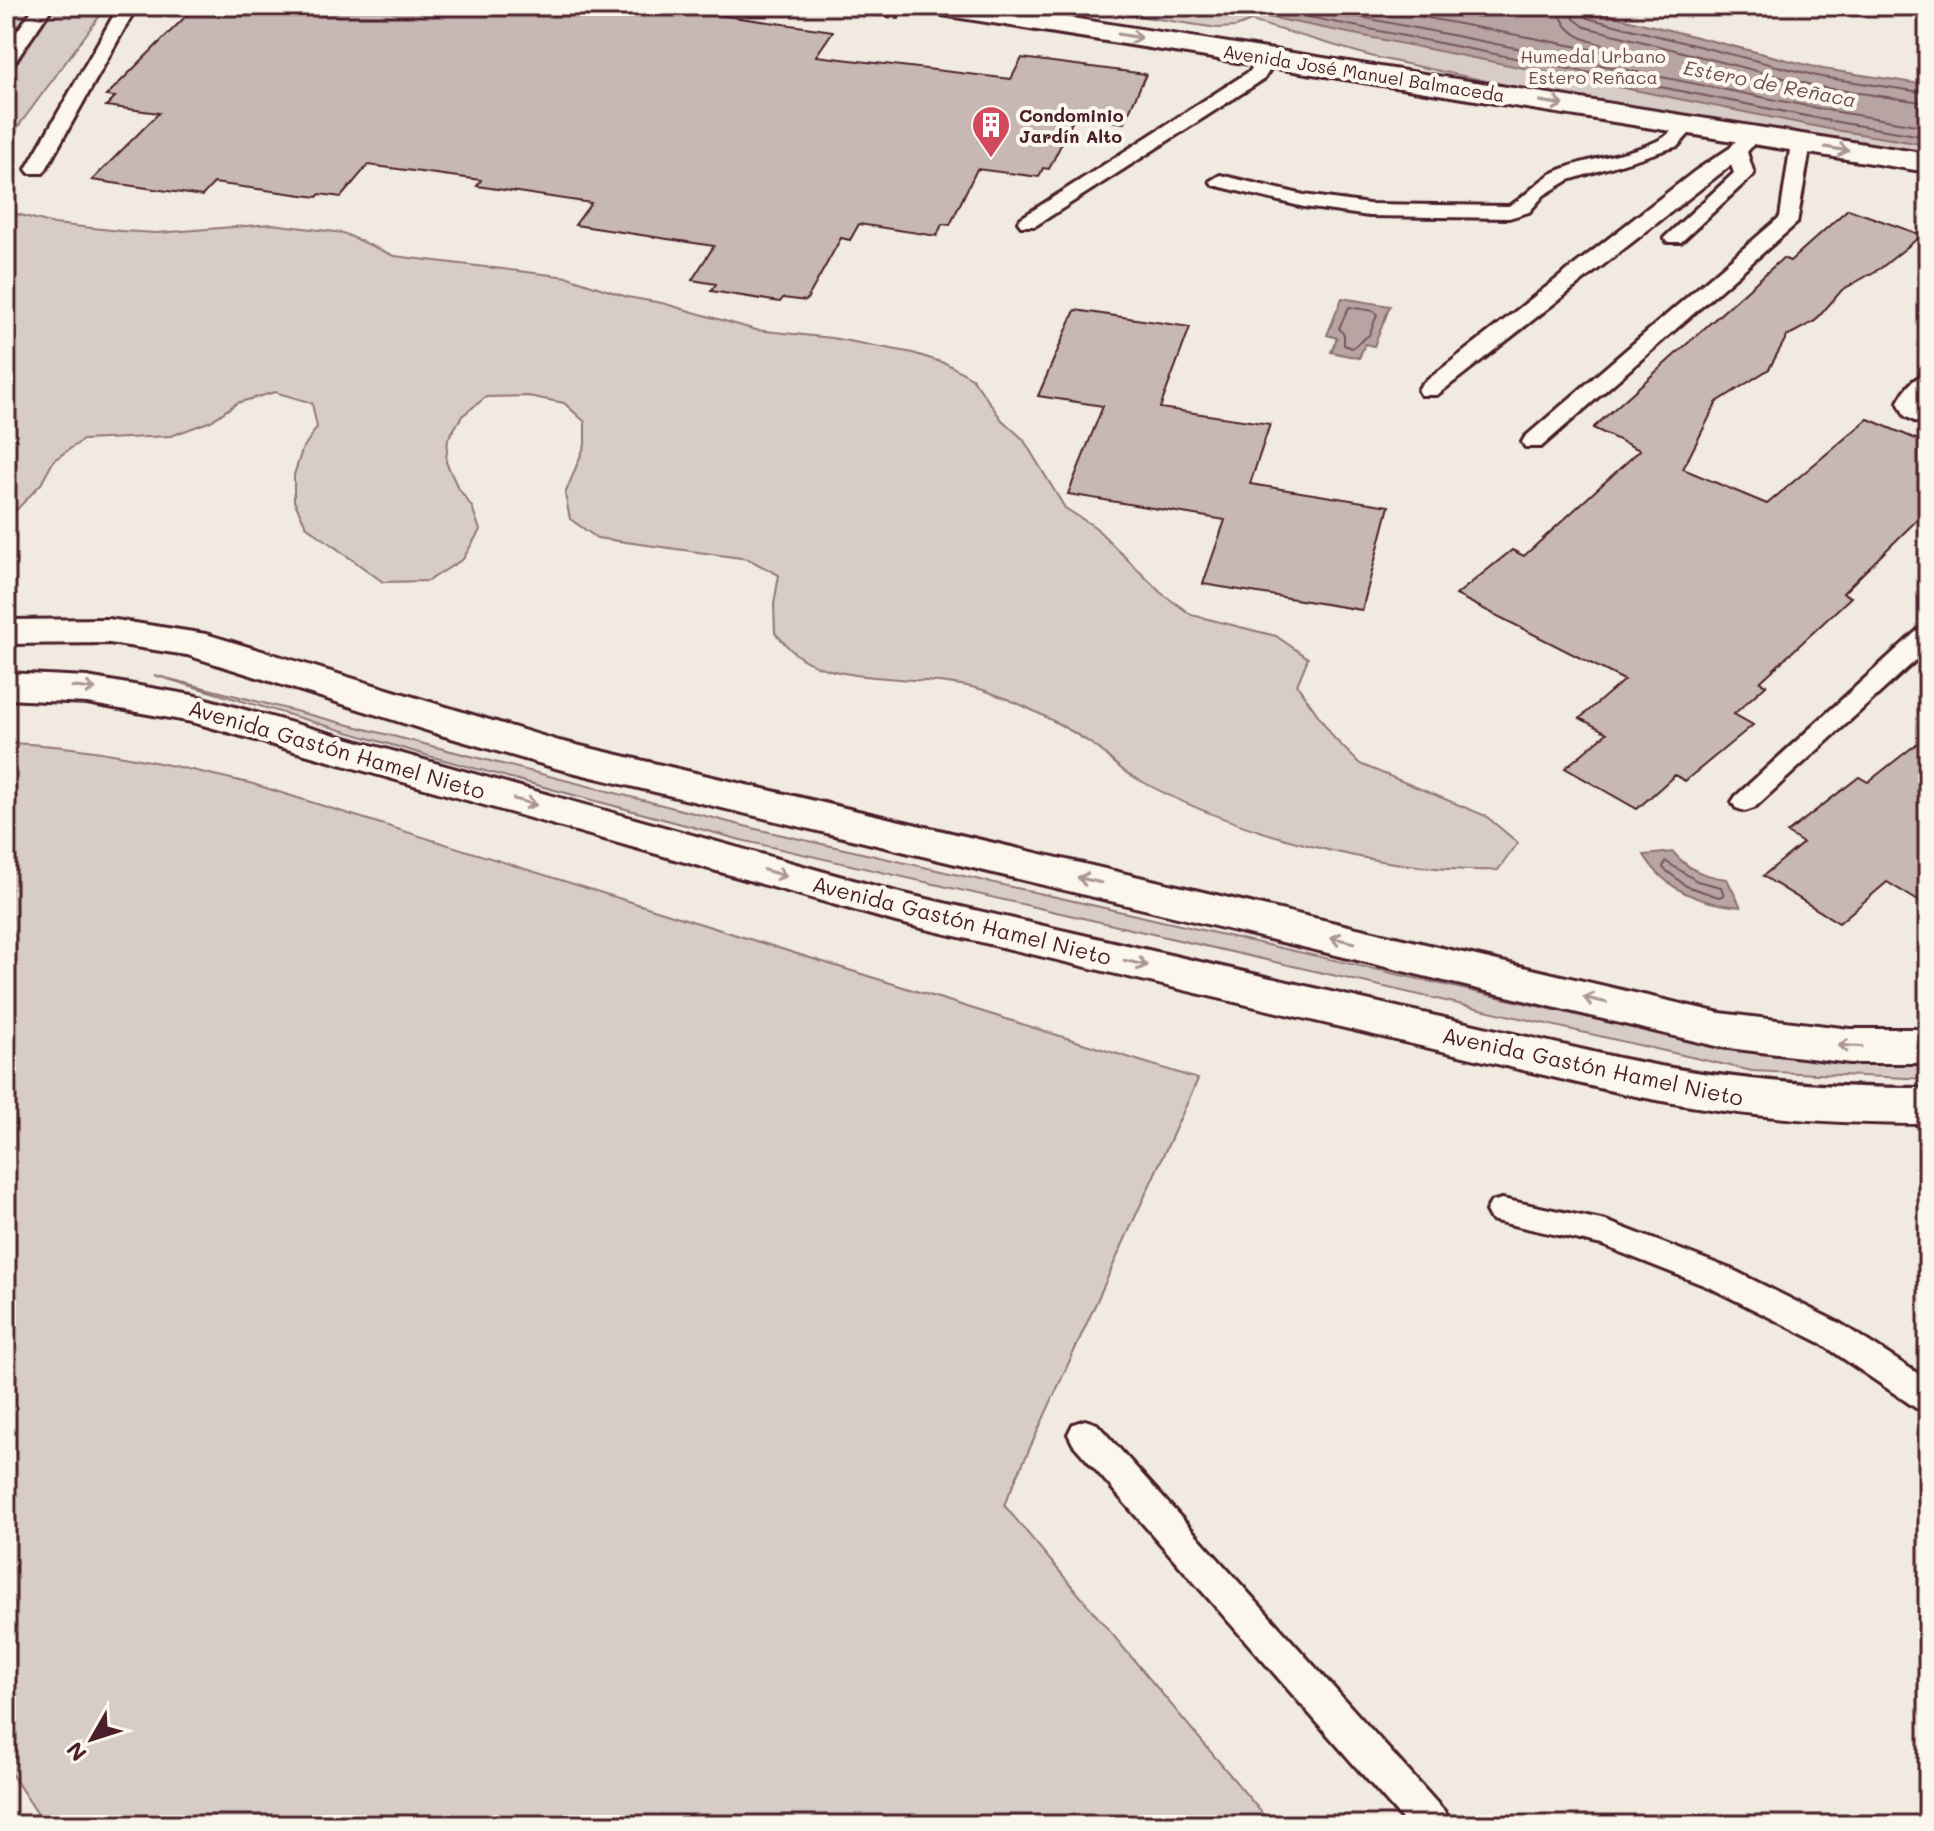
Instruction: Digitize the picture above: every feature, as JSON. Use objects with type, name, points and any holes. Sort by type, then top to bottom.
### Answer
[{"type":"main road","name":"Avenida José Manuel Balmaceda","points":[[942,6],[1687,125],[1744,144],[1801,143],[1928,163]]},
{"type":"main road","points":[[6,632],[109,631],[192,643],[559,755],[1720,1030],[1836,1045],[1928,1046]]},
{"type":"main road","name":"Avenida Gastón Hamel Nieto","points":[[6,686],[55,685],[160,700],[896,907],[1640,1080],[1766,1101],[1928,1106]]},
{"type":"lane","points":[[6,61],[44,6]]},
{"type":"lane","points":[[36,169],[128,6]]},
{"type":"lane","points":[[1028,222],[1257,75],[1268,58]]},
{"type":"lane","points":[[1220,181],[1280,197],[1352,208],[1394,212],[1509,212],[1522,208],[1537,191],[1562,176],[1671,142],[1687,125]]},
{"type":"lane","points":[[1533,442],[1790,219],[1801,143]]},
{"type":"lane","points":[[1674,238],[1744,174],[1744,144]]},
{"type":"lane","points":[[1429,390],[1744,144]]},
{"type":"lane","points":[[1928,380],[1910,396],[1909,402],[1913,411],[1928,421]]},
{"type":"lane","points":[[1745,802],[1928,635]]},
{"type":"lane","points":[[1502,1211],[1606,1233],[1722,1279],[1830,1333],[1928,1398]]},
{"type":"lane","points":[[1085,1434],[1432,1825]]},
{"type":"green space","points":[[6,6],[107,6],[6,143]]},
{"type":"green space","name":"Humedal Urbano Estero Reñaca","points":[[1072,6],[1476,6],[1928,100],[1928,163],[1665,119],[1374,57],[1251,21],[1236,27],[1217,28]]},
{"type":"green space","points":[[6,211],[54,224],[121,231],[157,233],[272,224],[343,233],[394,256],[568,277],[627,297],[662,303],[756,330],[832,338],[913,353],[947,364],[972,378],[1002,420],[1023,439],[1065,508],[1095,527],[1161,593],[1192,615],[1276,636],[1308,658],[1297,685],[1334,738],[1360,764],[1486,816],[1518,843],[1498,870],[1406,865],[1309,846],[1261,832],[1172,797],[1127,773],[1099,749],[1059,724],[986,691],[940,682],[861,676],[815,665],[797,655],[775,633],[774,604],[779,575],[748,559],[597,538],[570,519],[565,494],[585,445],[585,422],[564,403],[528,396],[486,397],[462,416],[448,439],[446,462],[457,486],[472,507],[480,530],[463,559],[428,581],[383,582],[306,526],[294,501],[294,475],[302,450],[317,427],[312,403],[275,392],[237,403],[211,421],[171,436],[83,440],[54,460],[41,484],[6,521]]},
{"type":"green space","points":[[154,675],[756,829],[1731,1050],[1883,1063],[1928,1060],[1928,1079],[1752,1071],[741,840],[429,756]]},
{"type":"green space","points":[[6,743],[99,752],[253,784],[1198,1079],[1004,1505],[1272,1825],[45,1825],[6,1766]]},
{"type":"water","name":"Humedal Urbano Estero Reñaca","points":[[1213,6],[1574,6],[1823,69],[1928,85],[1928,145],[1829,129]]},
{"type":"water","points":[[1342,298],[1390,306],[1374,346],[1365,344],[1359,358],[1331,352],[1337,338],[1327,335]]},
{"type":"water","points":[[1673,852],[1697,871],[1727,879],[1741,907],[1712,903],[1686,893],[1663,878],[1644,855]]},
{"type":"building","points":[[196,6],[356,6],[382,9],[385,6],[433,12],[439,6],[654,6],[833,31],[816,56],[1011,79],[1022,58],[1146,74],[1124,123],[1075,116],[1049,169],[1043,168],[1039,177],[977,169],[950,225],[942,224],[937,236],[859,224],[850,240],[841,238],[806,301],[783,298],[780,302],[711,291],[716,284],[692,280],[714,246],[575,225],[591,203],[477,186],[481,180],[368,165],[341,197],[320,194],[317,197],[214,183],[202,196],[92,180],[159,113],[106,106],[115,97],[106,96]]},
{"type":"building","points":[[1848,209],[1922,235],[1881,268],[1842,290],[1815,321],[1787,336],[1769,369],[1717,402],[1683,469],[1767,504],[1868,419],[1928,444],[1928,509],[1843,593],[1851,597],[1760,682],[1766,685],[1734,714],[1753,725],[1685,781],[1675,775],[1637,809],[1565,768],[1607,733],[1580,718],[1624,680],[1456,595],[1512,550],[1524,556],[1640,450],[1593,428],[1783,258],[1790,261]]},
{"type":"building","points":[[1075,310],[1190,327],[1160,408],[1270,424],[1250,484],[1389,506],[1362,610],[1203,584],[1225,520],[1068,494],[1103,406],[1038,396]]},
{"type":"building","points":[[1928,735],[1928,907],[1887,882],[1839,923],[1763,876],[1803,843],[1787,833],[1859,777],[1868,782]]},
{"type":"place","name":"Condominio Jardín Alto","points":[[991,159]]},
{"type":"water label","name":"Estero de Reñaca","points":[[1770,83]]}]
